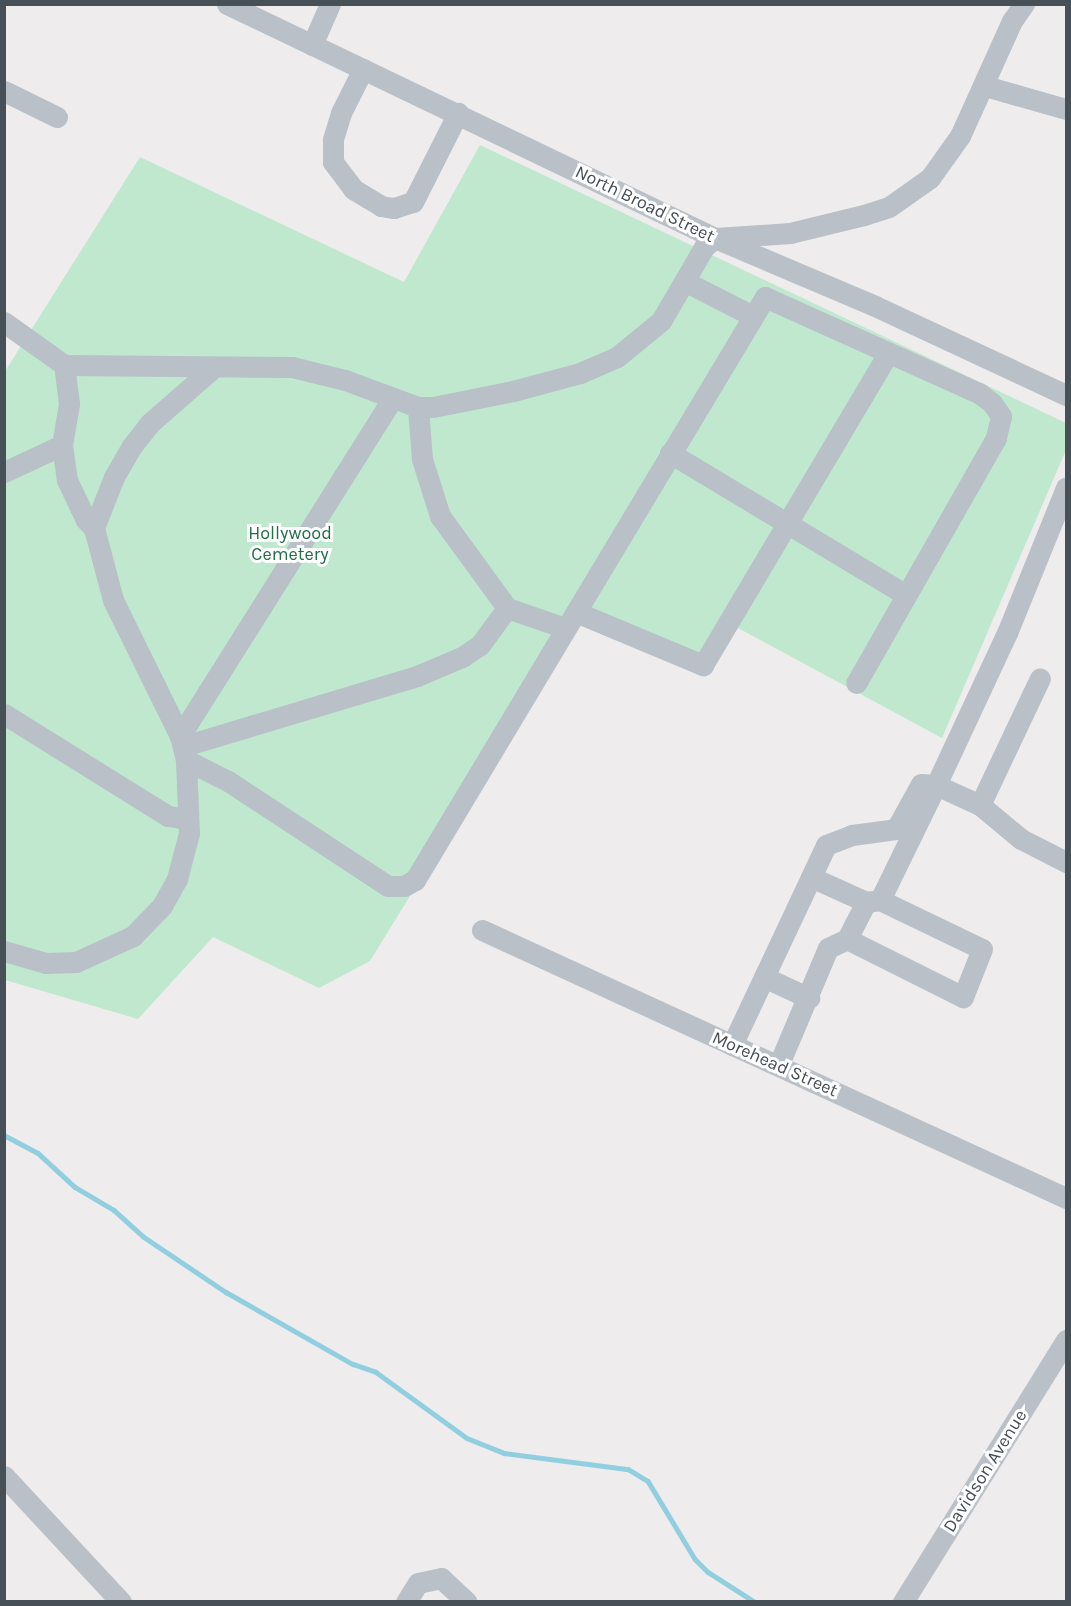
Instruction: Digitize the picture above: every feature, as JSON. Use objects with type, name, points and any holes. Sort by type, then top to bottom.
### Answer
[{"type":"street","name":"North Broad Street","points":[[227,4],[715,238],[875,306],[1066,395]]},
{"type":"street","points":[[312,45],[330,4]]},
{"type":"street","points":[[4,322],[64,365],[304,368],[418,407],[454,404],[580,373],[617,357],[661,321],[686,282],[704,247],[715,238],[790,233],[889,207],[917,189],[946,158],[985,86],[1012,21],[1024,4]]},
{"type":"street","points":[[363,69],[333,140],[333,162],[353,189],[381,206],[394,208],[413,202],[458,114]]},
{"type":"street","points":[[985,86],[1066,109]]},
{"type":"street","points":[[4,91],[57,117]]},
{"type":"street","points":[[686,282],[751,315]]},
{"type":"street","points":[[183,747],[228,780],[387,886],[404,886],[415,880],[430,859],[759,301],[772,297],[888,353],[979,393],[992,403],[1001,416],[996,438],[856,683]]},
{"type":"street","points":[[418,407],[422,459],[432,500],[468,557],[507,608],[570,620],[703,665],[888,353]]},
{"type":"street","points":[[4,951],[46,963],[76,962],[133,936],[154,917],[177,879],[187,852],[189,819],[183,747],[113,600],[94,528],[86,520],[67,480],[62,445],[69,404],[64,365]]},
{"type":"street","points":[[94,528],[114,477],[132,446],[149,424],[214,367]]},
{"type":"street","points":[[183,747],[392,399]]},
{"type":"street","points":[[4,472],[62,445]]},
{"type":"street","points":[[670,453],[906,595]]},
{"type":"street","points":[[779,1064],[809,998],[828,948],[847,939],[873,901],[936,784],[1007,633],[1064,500]]},
{"type":"street","points":[[183,747],[417,676],[462,657],[480,645],[507,608]]},
{"type":"street","points":[[980,805],[1040,678]]},
{"type":"street","points":[[4,714],[168,816],[189,819]]},
{"type":"street","points":[[732,1045],[826,845],[852,836],[896,829],[921,784],[936,784],[980,805],[1021,839],[1066,862]]},
{"type":"street","points":[[811,877],[873,901],[982,949],[963,997],[847,939]]},
{"type":"street","name":"Morehead Street","points":[[482,930],[732,1045],[779,1064],[1066,1198]]},
{"type":"street","points":[[764,977],[809,998]]},
{"type":"street","name":"Davidson Avenue","points":[[903,1602],[1066,1340]]},
{"type":"street","points":[[4,1476],[122,1602]]},
{"type":"street","points":[[406,1602],[418,1582],[441,1578],[467,1602]]},
{"type":"green space","name":"Hollywood Cemetery","points":[[480,145],[1066,423],[1066,450],[942,738],[736,627],[706,677],[577,624],[370,961],[319,988],[213,937],[138,1019],[5,980],[4,373],[140,157],[404,282]]},
{"type":"waterway","points":[[4,1135],[38,1153],[75,1187],[114,1210],[144,1237],[226,1292],[353,1364],[376,1372],[467,1438],[504,1453],[628,1469],[648,1481],[695,1559],[708,1572],[755,1602]]}]
